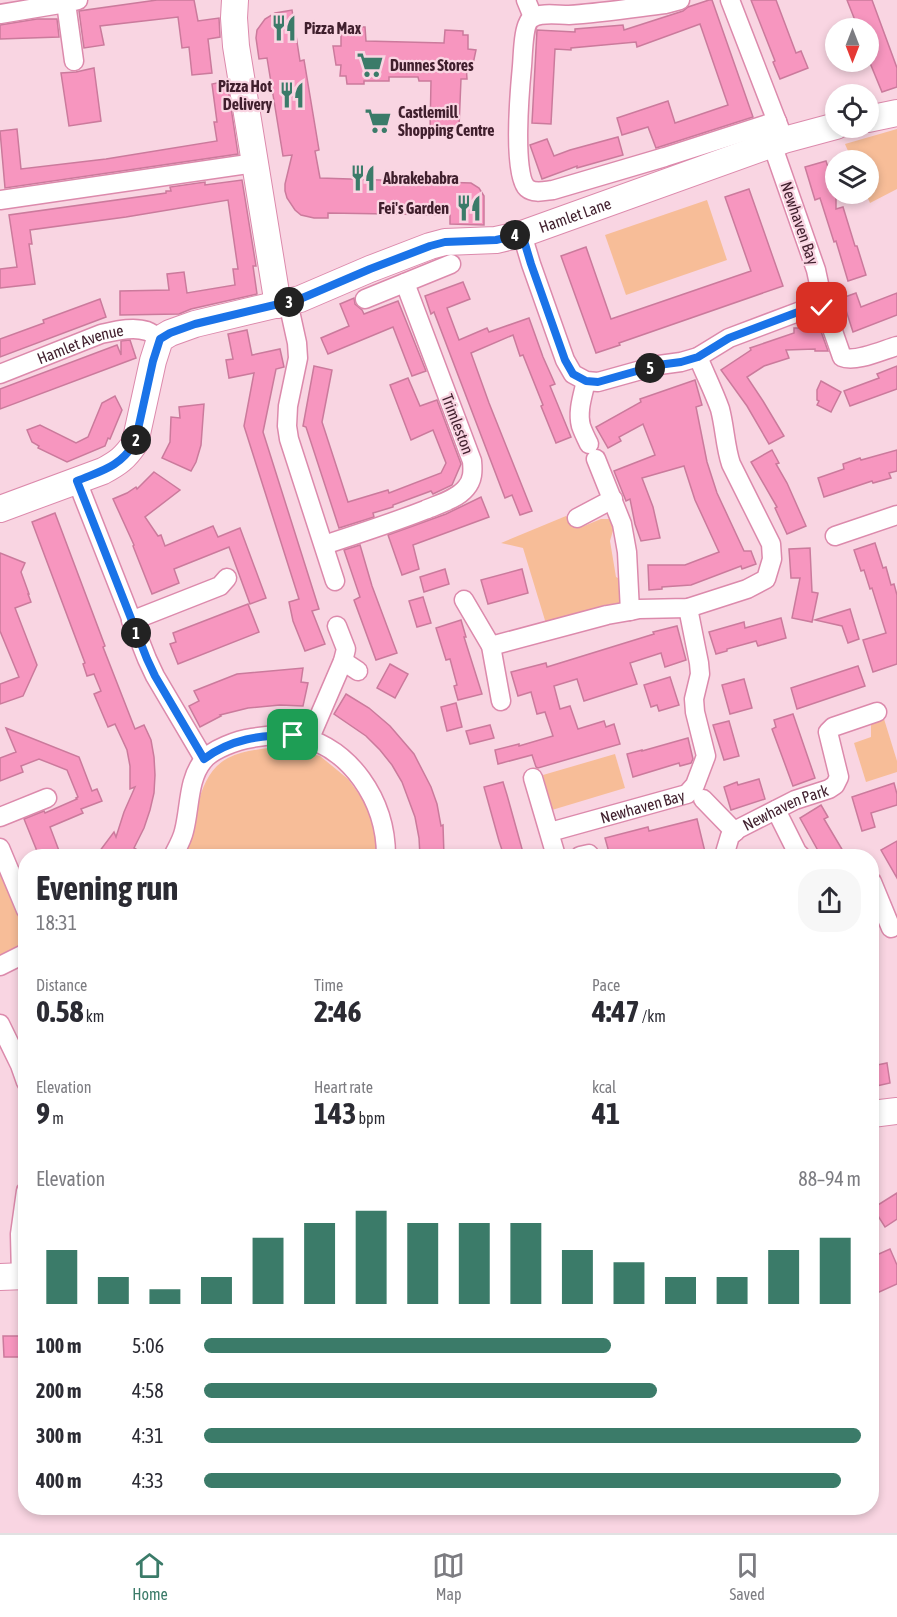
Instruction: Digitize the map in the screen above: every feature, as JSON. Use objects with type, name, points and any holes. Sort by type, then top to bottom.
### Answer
[{"type":"street","points":[[235,0],[236,46],[255,163],[283,303],[297,343],[298,358],[288,406],[289,439],[334,581]]},
{"type":"street","points":[[526,0],[526,5],[533,17]]},
{"type":"street","points":[[680,0],[664,4],[570,15],[542,15],[533,17],[529,21],[524,41],[518,143],[520,176],[523,184],[534,192],[553,190],[665,157],[778,135]]},
{"type":"street","name":"Newhaven Bay","points":[[730,0],[778,135],[816,270],[819,284],[816,302]]},
{"type":"street","points":[[0,14],[72,2],[74,61]]},
{"type":"street","points":[[879,117],[897,113]]},
{"type":"street","name":"Hamlet Lane","points":[[160,339],[195,324],[283,303],[430,246],[454,242],[496,240],[522,234],[778,135],[825,128]]},
{"type":"street","points":[[0,200],[255,163]]},
{"type":"street","points":[[522,234],[565,360],[573,374],[586,381],[598,382],[658,365],[698,357],[729,338],[806,309],[816,302],[827,314],[842,357],[848,360],[897,345]]},
{"type":"street","points":[[365,299],[451,264]]},
{"type":"street","name":"Trimleston","points":[[324,545],[394,522],[447,501],[460,494],[472,477],[472,461],[405,283]]},
{"type":"street","name":"Hamlet Avenue","points":[[0,374],[101,334],[118,330],[149,331],[160,339]]},
{"type":"street","points":[[0,509],[77,481],[118,463],[127,454],[135,443],[160,339]]},
{"type":"street","points":[[491,646],[607,615],[630,611],[688,608],[747,589],[766,579],[772,559],[771,544],[731,464],[726,450],[720,409],[698,357]]},
{"type":"street","points":[[586,381],[581,407],[581,426],[622,524],[627,552],[630,611]]},
{"type":"street","points":[[77,481],[131,621],[155,676],[204,759]]},
{"type":"street","points":[[577,518],[613,499]]},
{"type":"street","points":[[835,536],[897,515]]},
{"type":"street","points":[[131,621],[220,586],[227,578]]},
{"type":"street","points":[[464,600],[491,646],[501,701]]},
{"type":"street","name":"Newhaven Bay","points":[[549,832],[687,794],[695,784],[706,756],[695,711],[694,699],[700,674],[688,608]]},
{"type":"street","points":[[309,740],[351,666],[337,626]]},
{"type":"street","name":"Newhaven Park","points":[[735,832],[795,800],[829,789],[835,784],[838,777],[828,732],[832,727],[877,712]]},
{"type":"street","points":[[177,849],[183,834],[193,780],[204,759],[228,745],[270,735],[293,735],[309,740],[336,753],[350,764],[373,797],[381,818],[386,849]]},
{"type":"street","points":[[533,778],[554,849]]},
{"type":"street","points":[[0,817],[47,798]]},
{"type":"street","points":[[703,799],[735,832],[730,836],[726,849]]},
{"type":"street","points":[[776,810],[796,849]]},
{"type":"street","points":[[0,848],[18,891]]},
{"type":"street","points":[[879,899],[891,928]]},
{"type":"street","points":[[0,966],[18,957]]},
{"type":"street","points":[[0,1024],[18,1061]]},
{"type":"street","points":[[879,1113],[897,1111]]},
{"type":"street","points":[[15,1276],[18,1251]]},
{"type":"shaded area","points":[[897,129],[897,189],[879,198],[879,150],[848,150],[845,144],[866,138],[879,138],[879,134]]},
{"type":"shaded area","points":[[707,200],[727,260],[626,295],[605,235]]},
{"type":"shaded area","points":[[566,516],[579,528],[601,519],[610,519],[614,527],[610,541],[616,577],[622,580],[623,600],[617,608],[547,627],[523,548],[501,543]]},
{"type":"shaded area","points":[[881,718],[884,719],[897,761],[897,772],[866,782],[854,743],[871,737],[871,725]]},
{"type":"shaded area","points":[[282,746],[320,756],[348,779],[367,805],[378,841],[377,849],[186,849],[198,802],[209,776],[228,758],[254,750]]},
{"type":"shaded area","points":[[615,754],[625,788],[552,810],[543,775]]},
{"type":"shaded area","points":[[0,874],[18,916],[18,950],[0,960]]},
{"type":"building","points":[[157,0],[194,0],[198,21],[219,18],[220,37],[208,39],[212,73],[192,75],[189,47],[182,48],[178,17],[100,26],[104,45],[84,48],[79,11]]},
{"type":"building","points":[[712,0],[753,117],[656,148],[648,127],[622,135],[617,118],[668,101],[675,123],[728,105],[700,24],[637,47],[636,42],[571,48],[571,50],[555,49],[551,124],[532,123],[537,30],[575,32],[575,29],[623,25],[624,30]]},
{"type":"building","points":[[751,0],[776,0],[796,53],[801,51],[808,68],[780,79]]},
{"type":"building","points":[[847,0],[872,0],[879,18],[854,18]]},
{"type":"building","points":[[292,10],[300,61],[304,60],[319,150],[315,151],[320,178],[471,183],[479,188],[484,196],[484,225],[450,224],[450,215],[328,213],[328,218],[314,218],[301,215],[295,210],[285,191],[292,155],[283,156],[267,58],[259,59],[256,38],[257,30],[265,19],[275,13]]},
{"type":"building","points":[[37,19],[57,19],[59,37],[0,39],[0,25]]},
{"type":"building","points":[[879,19],[897,68],[897,87],[882,92],[874,72],[879,72]]},
{"type":"building","points":[[341,27],[365,27],[366,41],[444,43],[445,30],[463,31],[463,35],[468,35],[468,49],[476,50],[473,64],[466,64],[467,79],[461,79],[459,127],[430,132],[431,81],[419,81],[418,77],[389,77],[389,81],[347,84],[346,76],[340,76],[341,65],[336,65],[333,46],[341,46]]},
{"type":"building","points":[[94,68],[101,121],[69,126],[61,73]]},
{"type":"building","points":[[227,81],[238,154],[5,188],[0,131],[17,129],[21,169],[106,159],[217,141],[212,84]]},
{"type":"building","points":[[618,137],[623,155],[577,168],[577,166],[542,179],[530,145],[547,139],[554,156]]},
{"type":"building","points":[[825,161],[825,204],[836,204],[836,209],[843,207],[866,275],[848,281],[820,198],[815,200],[805,167]]},
{"type":"building","points":[[242,180],[256,266],[253,266],[257,294],[191,309],[179,314],[120,315],[120,291],[169,290],[167,274],[184,272],[187,293],[235,285],[233,269],[238,269],[228,200],[30,230],[32,244],[29,244],[35,284],[0,288],[0,269],[17,267],[9,215],[166,193],[166,191],[171,191],[170,187]]},
{"type":"building","points":[[749,189],[783,286],[596,353],[561,256],[586,247],[611,319],[751,271],[725,197]]},
{"type":"building","points":[[463,282],[470,299],[447,308],[459,340],[487,328],[489,332],[529,318],[555,384],[550,386],[571,437],[556,443],[541,406],[543,405],[523,355],[520,356],[513,335],[471,353],[532,511],[520,515],[512,495],[505,498],[434,312],[431,314],[425,296]]},
{"type":"building","points":[[856,293],[861,307],[897,293],[897,315],[853,332],[842,298]]},
{"type":"building","points":[[354,298],[355,304],[364,314],[398,301],[426,371],[412,376],[393,327],[328,354],[321,338],[349,326],[340,304]]},
{"type":"building","points":[[100,299],[106,317],[0,357],[0,339]]},
{"type":"building","points":[[814,326],[819,326],[828,351],[786,350],[789,358],[764,366],[747,377],[784,436],[769,444],[747,406],[721,370],[751,350],[750,348],[794,333],[794,328],[814,328]]},
{"type":"building","points":[[247,330],[252,355],[280,349],[284,367],[276,369],[263,432],[319,609],[312,611],[325,644],[305,651],[293,621],[289,602],[299,599],[244,426],[254,373],[229,378],[226,360],[233,359],[228,334]]},
{"type":"building","points":[[130,340],[136,358],[0,409],[0,389],[117,345],[121,355],[121,341]]},
{"type":"building","points":[[314,366],[332,370],[322,422],[348,502],[388,490],[389,493],[441,473],[446,463],[433,430],[411,440],[390,385],[408,378],[420,406],[437,400],[461,464],[452,485],[433,494],[431,491],[393,505],[393,507],[373,513],[374,517],[339,528],[306,427],[303,426]]},
{"type":"building","points":[[897,366],[897,389],[850,406],[844,391],[879,378],[877,374]]},
{"type":"building","points":[[695,380],[702,405],[696,407],[707,462],[717,493],[744,551],[751,551],[756,564],[742,569],[741,566],[691,585],[649,590],[648,565],[685,565],[719,552],[695,500],[684,466],[642,478],[653,507],[660,538],[641,541],[630,499],[626,501],[614,471],[655,455],[643,424],[619,437],[621,441],[608,448],[596,427],[641,402],[640,399]]},
{"type":"building","points":[[821,381],[841,392],[831,412],[817,405],[819,401],[817,390]]},
{"type":"building","points":[[115,396],[122,410],[105,446],[67,462],[38,448],[39,446],[32,442],[27,430],[40,425],[76,443],[88,437],[102,403]]},
{"type":"building","points":[[204,404],[201,445],[191,471],[162,458],[170,442],[171,417],[180,418],[179,407]]},
{"type":"building","points":[[772,450],[779,463],[776,464],[806,526],[787,534],[775,508],[777,507],[751,462]]},
{"type":"building","points":[[897,450],[897,471],[889,473],[891,478],[873,483],[872,481],[824,497],[818,478],[844,469],[843,464]]},
{"type":"building","points":[[154,472],[180,490],[145,517],[158,536],[161,535],[165,546],[213,526],[218,537],[240,528],[266,598],[250,604],[229,547],[174,569],[179,583],[152,594],[134,545],[113,499],[136,487],[137,489]]},
{"type":"building","points":[[481,497],[489,517],[413,545],[419,569],[402,575],[388,535],[446,514]]},
{"type":"building","points":[[55,513],[135,729],[144,725],[151,740],[154,757],[154,793],[144,828],[134,848],[136,849],[101,849],[114,832],[116,837],[135,787],[130,789],[127,750],[115,724],[108,727],[94,694],[101,691],[94,674],[87,676],[83,664],[85,663],[32,522]]},
{"type":"building","points":[[875,543],[883,568],[886,567],[891,585],[894,584],[897,595],[897,664],[873,672],[863,640],[886,633],[872,588],[870,589],[864,570],[861,571],[854,550]]},
{"type":"building","points":[[360,545],[372,586],[397,653],[376,660],[354,600],[360,597],[344,550]]},
{"type":"building","points":[[810,548],[812,592],[818,593],[812,622],[792,618],[800,578],[791,578],[789,549]]},
{"type":"building","points":[[0,553],[25,563],[21,572],[31,602],[15,608],[37,665],[23,696],[0,704],[0,684],[19,677],[0,631]]},
{"type":"building","points":[[445,569],[449,584],[424,592],[420,577]]},
{"type":"building","points":[[522,569],[528,593],[488,604],[481,580]]},
{"type":"building","points":[[423,597],[431,623],[417,627],[409,601]]},
{"type":"building","points":[[248,604],[259,632],[178,664],[170,644],[176,642],[173,633]]},
{"type":"building","points":[[850,609],[859,639],[848,643],[842,626],[815,620]]},
{"type":"building","points":[[781,618],[786,638],[758,646],[756,641],[716,654],[709,632],[744,622],[745,628]]},
{"type":"building","points":[[461,620],[482,694],[458,700],[454,686],[457,685],[450,659],[446,660],[436,628]]},
{"type":"building","points":[[677,626],[686,660],[665,667],[661,653],[630,663],[637,684],[584,701],[577,679],[554,686],[560,709],[570,706],[578,729],[604,721],[606,727],[614,724],[620,744],[538,768],[532,755],[498,764],[495,750],[553,736],[545,712],[537,714],[531,692],[518,696],[511,672],[546,663],[547,667]]},
{"type":"building","points":[[390,664],[408,674],[395,698],[377,688]]},
{"type":"building","points":[[858,666],[865,686],[797,709],[791,688]]},
{"type":"building","points":[[303,668],[301,682],[308,683],[303,706],[280,705],[248,708],[220,715],[200,727],[189,706],[199,701],[194,691],[237,674]]},
{"type":"building","points":[[670,677],[679,705],[659,711],[657,705],[651,707],[644,685]]},
{"type":"building","points":[[744,679],[752,708],[730,714],[722,685]]},
{"type":"building","points":[[346,694],[369,708],[390,726],[414,754],[437,804],[441,826],[443,825],[444,849],[420,849],[415,817],[402,782],[392,765],[366,736],[334,714]]},
{"type":"building","points":[[456,703],[462,727],[447,731],[441,707]]},
{"type":"building","points":[[793,714],[815,778],[793,786],[772,729],[776,727],[774,720]]},
{"type":"building","points":[[729,721],[739,756],[724,760],[713,725]]},
{"type":"building","points":[[490,725],[494,738],[470,744],[466,731]]},
{"type":"building","points":[[6,728],[79,757],[92,791],[97,789],[102,801],[81,809],[83,813],[50,827],[58,849],[36,849],[24,819],[44,811],[45,813],[77,799],[67,770],[39,759],[21,766],[23,772],[0,781],[0,758],[16,752]]},
{"type":"building","points":[[688,738],[693,759],[691,763],[680,766],[679,763],[633,777],[627,754]]},
{"type":"building","points":[[759,779],[765,799],[731,810],[724,787],[737,782],[738,785]]},
{"type":"building","points":[[503,782],[522,849],[502,849],[484,787]]},
{"type":"building","points":[[894,783],[897,805],[871,813],[875,827],[862,831],[852,797]]},
{"type":"building","points":[[821,805],[828,817],[824,819],[842,849],[817,849],[800,818]]},
{"type":"building","points":[[697,819],[704,849],[608,849],[605,838],[648,827],[649,831]]},
{"type":"building","points":[[897,841],[897,878],[881,850]]},
{"type":"building","points":[[887,1063],[890,1083],[879,1085],[879,1065]]},
{"type":"building","points":[[897,1193],[897,1219],[885,1227],[879,1218],[879,1204]]},
{"type":"building","points":[[890,1249],[897,1265],[897,1284],[879,1292],[879,1254]]},
{"type":"building","points":[[3,1336],[18,1336],[18,1357],[4,1357]]},
{"type":"place","name":"Pizza Max","points":[[284,28]]},
{"type":"place","name":"Dunnes Stores","points":[[370,65]]},
{"type":"place","name":"Pizza Hot Delivery","points":[[292,95]]},
{"type":"place","name":"Castlemill Shopping Centre","points":[[378,121]]},
{"type":"place","name":"Abrakebabra","points":[[363,178]]},
{"type":"place","name":"Fei's Garden","points":[[469,208]]},
{"type":"route","points":[[293,735],[270,735],[246,739],[228,745],[204,759],[147,659],[77,481],[118,463],[135,443],[160,339],[195,324],[300,299],[430,246],[445,242],[496,240],[522,234],[565,360],[573,374],[586,381],[598,382],[658,365],[698,357],[729,338],[806,309],[816,302],[822,308]]}]
